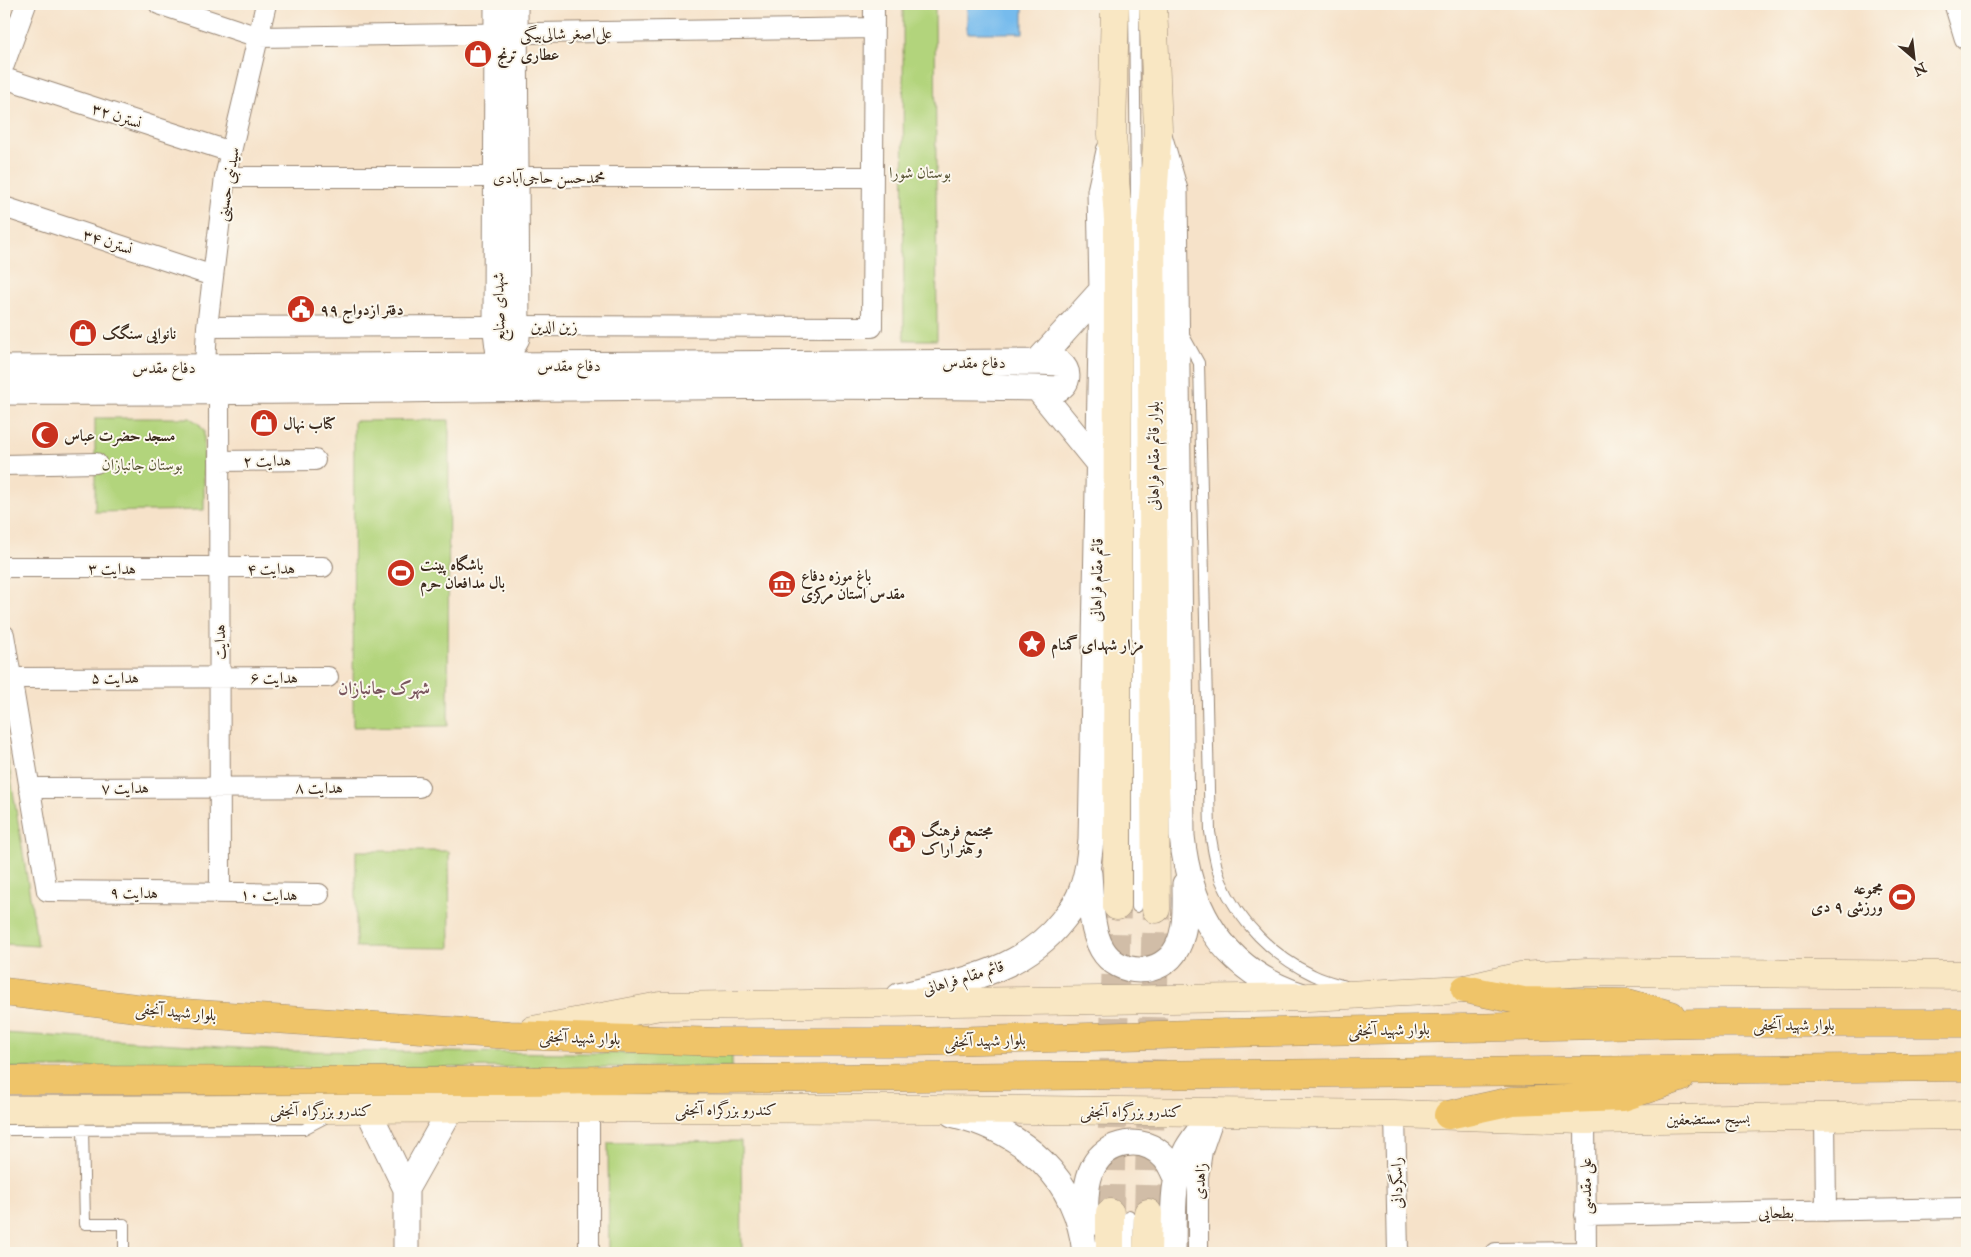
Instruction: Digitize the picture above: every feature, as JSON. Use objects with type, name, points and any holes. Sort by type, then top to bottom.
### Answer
[{"type":"main road","points":[[1115,4],[1112,134],[1118,220],[1136,907]]},
{"type":"main road","name":"بلوار قائم مقام فراهانی","points":[[1136,907],[1151,224],[1158,130],[1153,4]]},
{"type":"main road","points":[[510,1034],[660,1006],[1308,998],[1465,989],[1520,976],[1587,972],[1967,975]]},
{"type":"main road","points":[[1465,989],[1523,1001],[1628,1003],[1699,1023]]},
{"type":"main road","name":"بلوار شهید آنجفی","points":[[4,992],[169,1012],[510,1034],[720,1042],[910,1042],[1236,1032],[1699,1023],[1967,1023]]},
{"type":"main road","points":[[4,1080],[509,1081],[1967,1068]]},
{"type":"main road","points":[[1448,1115],[1512,1101],[1624,1097],[1700,1070]]},
{"type":"main road","name":"کندرو بزرگراه آنجفی","points":[[4,1110],[933,1109],[1448,1115]]},
{"type":"main road","name":"بسیج مستضعفین","points":[[1448,1115],[1585,1120],[1967,1115]]},
{"type":"main road","points":[[1093,1250],[1129,1214],[1147,1253]]},
{"type":"street","points":[[4,65],[26,4]]},
{"type":"street","name":"علی‌اصغر شالی‌بیگی","points":[[159,4],[258,37],[874,28]]},
{"type":"street","name":"سیدنبی حسینی","points":[[205,366],[212,276],[225,177],[266,4]]},
{"type":"street","name":"شهدای صنایع","points":[[497,4],[506,33],[506,326],[496,342],[501,377]]},
{"type":"street","name":"شهدای صنایع","points":[[506,33],[515,4]]},
{"type":"street","points":[[873,177],[874,4]]},
{"type":"street","points":[[1957,4],[1967,37]]},
{"type":"street","name":"نسترن ۳۲","points":[[4,78],[231,152]]},
{"type":"street","points":[[1088,869],[1093,913],[1101,947],[1113,962],[1121,967],[1140,971],[1157,966],[1172,956],[1180,940],[1185,913],[1185,864],[1182,836],[1175,190],[1158,130]]},
{"type":"street","name":"قائم مقام فراهانی","points":[[864,1003],[974,977],[993,971],[1027,953],[1042,942],[1069,913],[1079,897],[1088,869],[1091,840],[1102,290],[1100,191],[1112,134]]},
{"type":"street","name":"محمدحسن حاجی‌آبادی","points":[[225,177],[873,177]]},
{"type":"street","name":"زین الدین","points":[[207,328],[506,326],[872,327],[873,177]]},
{"type":"street","name":"نسترن ۳۴","points":[[4,207],[212,276]]},
{"type":"street","points":[[1037,362],[1102,290]]},
{"type":"street","name":"دفاع مقدس","points":[[4,368],[205,366],[501,377],[1058,389],[1065,383],[1068,374],[1060,363],[1037,362],[501,377],[219,392],[4,392]]},
{"type":"street","points":[[1036,388],[1098,463]]},
{"type":"street","name":"هدایت","points":[[219,392],[220,893]]},
{"type":"street","name":"هدایت ۲","points":[[219,461],[315,460]]},
{"type":"street","points":[[4,465],[96,463]]},
{"type":"street","name":"هدایت ۳","points":[[4,567],[219,568]]},
{"type":"street","name":"هدایت ۴","points":[[219,568],[323,567]]},
{"type":"street","points":[[4,635],[30,788]]},
{"type":"street","name":"هدایت ۶","points":[[220,677],[328,677]]},
{"type":"street","name":"هدایت ۵","points":[[11,678],[220,677]]},
{"type":"street","name":"هدایت ۸","points":[[220,787],[419,787]]},
{"type":"street","name":"هدایت ۷","points":[[30,788],[220,787]]},
{"type":"street","name":"هدایت ۹","points":[[30,788],[47,892],[220,893]]},
{"type":"street","points":[[1185,864],[1196,899],[1204,916],[1225,947],[1239,961],[1262,978],[1289,992],[1308,998]]},
{"type":"street","name":"هدایت ۱۰","points":[[220,893],[319,894]]},
{"type":"street","points":[[589,1108],[589,1253]]},
{"type":"street","points":[[406,1189],[451,1109]]},
{"type":"street","points":[[933,1109],[995,1127],[1029,1149],[1044,1163],[1066,1193],[1080,1227],[1093,1250]]},
{"type":"street","points":[[368,1110],[406,1189],[406,1253]]},
{"type":"street","points":[[1173,1253],[1176,1180],[1187,1148],[1215,1112]]},
{"type":"street","name":"زاهدی","points":[[1198,1253],[1198,1177],[1202,1150],[1215,1112]]},
{"type":"street","name":"راسگردانی","points":[[1395,1114],[1398,1253]]},
{"type":"street","points":[[1825,1117],[1826,1211]]},
{"type":"street","name":"علی مقدسی","points":[[1585,1120],[1586,1252]]},
{"type":"street","points":[[1093,1250],[1086,1199],[1092,1169],[1103,1154],[1120,1145],[1130,1143],[1148,1146],[1163,1156],[1169,1163],[1176,1180]]},
{"type":"street","name":"بطحایی","points":[[1585,1215],[1967,1208]]},
{"type":"street","points":[[1496,1253],[1586,1252]]},
{"type":"lane","points":[[1134,4],[1137,290],[1136,907]]},
{"type":"lane","points":[[1177,322],[1200,363],[1210,832],[1214,860],[1222,882],[1242,917],[1274,949],[1313,975],[1368,994]]},
{"type":"lane","points":[[4,1130],[304,1129],[341,1110]]},
{"type":"lane","points":[[83,1129],[85,1224],[124,1224],[124,1253]]},
{"type":"lane","points":[[1128,1253],[1129,1214]]},
{"type":"green space","name":"بوستان شورا","points":[[903,4],[935,4],[937,340],[904,340]]},
{"type":"green space","name":"بوستان جانبازان","points":[[95,418],[190,418],[198,423],[204,431],[204,510],[95,512]]},
{"type":"green space","name":"باشگاه پینت بال مدافعان حرم","points":[[449,420],[448,726],[353,727],[354,421]]},
{"type":"green space","points":[[4,735],[38,946],[4,944]]},
{"type":"green space","points":[[356,851],[449,851],[450,948],[356,947]]},
{"type":"green space","points":[[4,1033],[284,1051],[732,1054],[732,1067],[4,1068]]},
{"type":"green space","points":[[741,1141],[742,1253],[609,1253],[608,1143]]},
{"type":"water","points":[[967,4],[1023,4],[1023,33],[967,33]]},
{"type":"tunnel","points":[[1110,1213],[1117,906]]},
{"type":"tunnel","points":[[1148,1213],[1156,909]]},
{"type":"place","name":"عطاری ترنج","points":[[478,54]]},
{"type":"place","name":"دفتر ازدواج ۹۹","points":[[301,309]]},
{"type":"place","name":"نانوایی سنگک","points":[[83,333]]},
{"type":"place","name":"کتاب نهال","points":[[264,423]]},
{"type":"place","name":"مسجد حضرت عباس","points":[[45,435]]},
{"type":"place","name":"باشگاه پینت بال مدافعان حرم","points":[[401,573]]},
{"type":"place","name":"باغ موزه دفاع مقدس استان مرکزی","points":[[782,584]]},
{"type":"place","name":"مزار شهدای گمنام","points":[[1032,644]]},
{"type":"place","name":"مجتمع فرهنگ و هنر اراک","points":[[902,839]]},
{"type":"place","name":"مجموعه ورزشی ۹ دی","points":[[1902,897]]},
{"type":"district","name":"شهرک جانبازان","points":[[384,688]]}]
